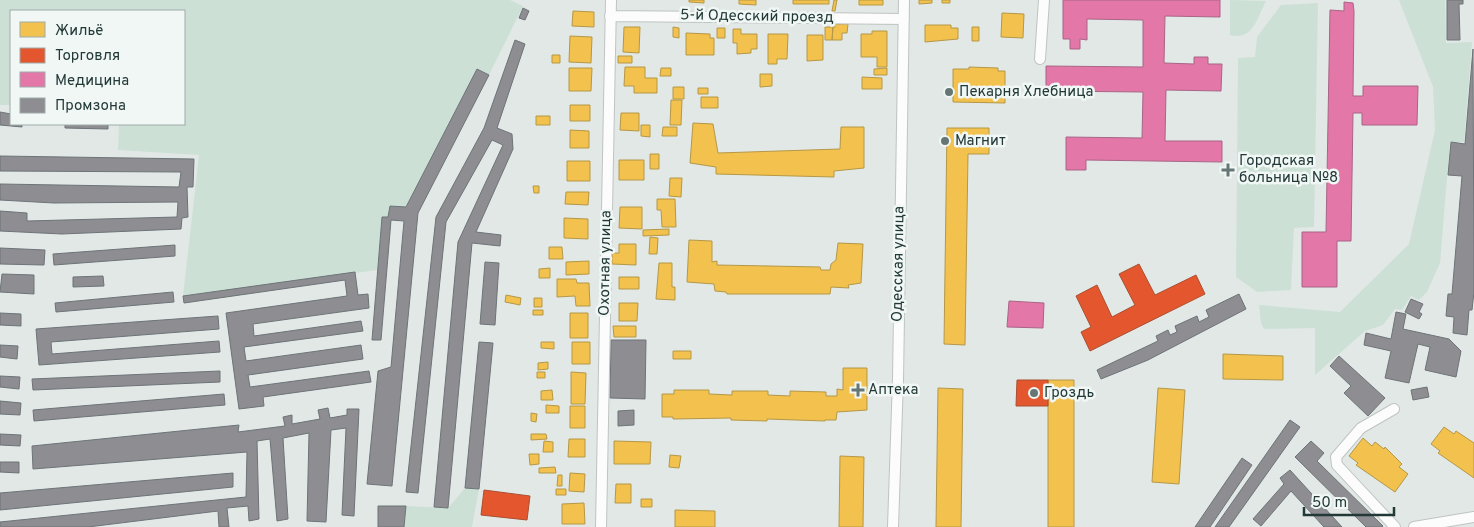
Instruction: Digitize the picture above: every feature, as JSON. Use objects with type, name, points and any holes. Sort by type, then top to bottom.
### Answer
[{"type":"street","name":"Охотная улица","points":[[601,527],[611,0]]},
{"type":"street","name":"Одесская улица","points":[[893,527],[898,379],[904,0]]},
{"type":"street","points":[[1040,59],[1044,0]]},
{"type":"street","name":"5-й Одесский проезд","points":[[610,16],[904,19]]},
{"type":"street","points":[[1394,409],[1361,428],[1336,457],[1338,464],[1395,527]]},
{"type":"street","points":[[1414,527],[1474,517]]},
{"type":"green space","points":[[0,0],[510,0],[523,6],[489,75],[477,69],[406,207],[390,206],[388,217],[382,217],[377,270],[183,296],[199,155],[118,150],[119,125],[185,125],[185,10],[10,10],[10,105],[0,105]]},
{"type":"green space","points":[[1230,0],[1266,1],[1257,21],[1244,35],[1230,35]]},
{"type":"green space","points":[[1399,0],[1445,0],[1446,43],[1472,42],[1464,142],[1450,142],[1440,263],[1427,292],[1419,300],[1411,296],[1402,310],[1395,309],[1383,325],[1365,331],[1315,375],[1315,328],[1264,329],[1261,323],[1259,305],[1340,312],[1409,244],[1435,130],[1433,87]]},
{"type":"green space","points":[[1318,3],[1314,227],[1294,228],[1291,290],[1257,292],[1236,277],[1238,58],[1255,57],[1257,37],[1281,5]]},
{"type":"green space","points":[[465,488],[479,489],[472,527],[404,527],[406,506],[448,508]]},
{"type":"building: Жильё","points":[[689,0],[704,0],[704,3],[689,2]]},
{"type":"building: Жильё","points":[[739,0],[756,0],[756,5],[739,4]]},
{"type":"building: Жильё","points":[[793,0],[829,0],[829,4],[793,4]]},
{"type":"building: Жильё","points":[[834,0],[837,0],[835,11],[832,11]]},
{"type":"building: Жильё","points":[[859,0],[883,0],[883,5],[859,5]]},
{"type":"building: Жильё","points":[[919,0],[932,0],[932,3],[919,4]]},
{"type":"building: Жильё","points":[[942,0],[950,0],[950,3],[942,3]]},
{"type":"building: Жильё","points":[[573,11],[594,12],[594,27],[572,26]]},
{"type":"building: Жильё","points":[[1002,13],[1024,14],[1023,38],[1001,37]]},
{"type":"building: Жильё","points":[[835,24],[848,24],[847,33],[842,33],[842,40],[832,40]]},
{"type":"building: Жильё","points":[[925,25],[951,25],[951,28],[958,28],[958,39],[925,42]]},
{"type":"building: Жильё","points":[[624,27],[640,27],[639,53],[623,52]]},
{"type":"building: Жильё","points":[[673,27],[679,28],[679,38],[673,37]]},
{"type":"building: Жильё","points":[[825,27],[833,27],[832,40],[825,40]]},
{"type":"building: Жильё","points":[[972,27],[979,27],[979,41],[972,41]]},
{"type":"building: Жильё","points":[[717,28],[725,28],[725,38],[717,38]]},
{"type":"building: Жильё","points":[[733,29],[741,29],[741,34],[757,34],[757,49],[751,49],[751,53],[737,54],[737,43],[733,43]]},
{"type":"building: Жильё","points":[[872,31],[887,31],[887,67],[877,67],[877,57],[861,57],[861,34],[872,34]]},
{"type":"building: Жильё","points":[[686,33],[710,34],[710,38],[714,38],[714,55],[686,55]]},
{"type":"building: Жильё","points":[[768,34],[788,34],[787,59],[777,59],[777,64],[768,64]]},
{"type":"building: Жильё","points":[[807,35],[823,35],[823,60],[807,61]]},
{"type":"building: Жильё","points":[[570,36],[592,37],[591,63],[569,62]]},
{"type":"building: Жильё","points":[[552,55],[560,55],[560,63],[552,63]]},
{"type":"building: Жильё","points":[[618,56],[632,56],[632,63],[618,63]]},
{"type":"building: Жильё","points":[[625,67],[645,67],[645,78],[657,78],[657,93],[634,93],[634,86],[624,86]]},
{"type":"building: Жильё","points":[[969,67],[998,68],[998,71],[1005,71],[1005,103],[953,102],[953,69],[969,69]]},
{"type":"building: Жильё","points":[[569,68],[592,68],[591,91],[569,91]]},
{"type":"building: Жильё","points":[[661,68],[671,68],[671,76],[660,76]]},
{"type":"building: Жильё","points":[[887,68],[887,75],[874,75],[874,69]]},
{"type":"building: Жильё","points":[[760,74],[772,74],[772,86],[760,87]]},
{"type":"building: Жильё","points":[[862,77],[882,78],[882,89],[862,89]]},
{"type":"building: Жильё","points":[[673,87],[684,87],[684,99],[673,99]]},
{"type":"building: Жильё","points":[[698,88],[708,88],[708,94],[698,94]]},
{"type":"building: Жильё","points":[[701,97],[718,97],[718,108],[701,108]]},
{"type":"building: Жильё","points":[[671,100],[682,100],[681,125],[670,125]]},
{"type":"building: Жильё","points":[[570,105],[590,105],[590,121],[570,121]]},
{"type":"building: Жильё","points":[[621,113],[639,113],[639,131],[620,130]]},
{"type":"building: Жильё","points":[[536,116],[550,116],[550,125],[536,125]]},
{"type":"building: Жильё","points":[[693,123],[713,124],[718,153],[840,149],[841,127],[864,127],[864,168],[834,171],[834,177],[716,174],[716,167],[690,163]]},
{"type":"building: Жильё","points":[[641,125],[650,125],[650,137],[641,136]]},
{"type":"building: Жильё","points":[[663,127],[677,127],[677,136],[662,136]]},
{"type":"building: Жильё","points":[[947,128],[989,128],[989,154],[968,154],[965,345],[944,344]]},
{"type":"building: Жильё","points":[[570,130],[589,131],[589,148],[570,148]]},
{"type":"building: Жильё","points":[[650,154],[659,154],[659,169],[650,169]]},
{"type":"building: Жильё","points":[[619,160],[644,160],[644,180],[619,180]]},
{"type":"building: Жильё","points":[[567,161],[590,161],[590,181],[567,181]]},
{"type":"building: Жильё","points":[[670,178],[682,178],[681,197],[669,196]]},
{"type":"building: Жильё","points":[[533,186],[539,186],[539,193],[534,193]]},
{"type":"building: Жильё","points":[[566,192],[589,192],[588,205],[565,204]]},
{"type":"building: Жильё","points":[[657,199],[675,199],[676,227],[662,227],[661,210],[657,210]]},
{"type":"building: Жильё","points":[[620,207],[642,207],[642,229],[619,228]]},
{"type":"building: Жильё","points":[[564,218],[588,219],[588,239],[564,238]]},
{"type":"building: Жильё","points":[[669,229],[669,235],[643,236],[643,230]]},
{"type":"building: Жильё","points":[[650,237],[658,238],[657,254],[649,254]]},
{"type":"building: Жильё","points":[[689,240],[712,241],[712,262],[717,261],[717,265],[820,267],[821,270],[830,270],[831,264],[836,260],[838,243],[863,244],[861,283],[848,285],[849,288],[831,287],[830,294],[727,294],[726,292],[715,291],[714,284],[687,282]]},
{"type":"building: Жильё","points":[[619,244],[636,244],[636,265],[612,264],[612,253],[619,253]]},
{"type":"building: Жильё","points":[[549,247],[562,247],[563,259],[549,259]]},
{"type":"building: Жильё","points":[[589,261],[589,274],[566,275],[566,262]]},
{"type":"building: Жильё","points":[[659,263],[672,263],[672,287],[675,287],[675,300],[656,299]]},
{"type":"building: Жильё","points":[[550,268],[550,278],[539,278],[539,269]]},
{"type":"building: Жильё","points":[[619,277],[639,277],[639,289],[619,289]]},
{"type":"building: Жильё","points":[[557,279],[576,279],[577,283],[589,283],[590,306],[576,306],[575,296],[557,297]]},
{"type":"building: Жильё","points":[[506,295],[521,298],[520,305],[505,302]]},
{"type":"building: Жильё","points":[[534,298],[542,298],[542,307],[534,307]]},
{"type":"building: Жильё","points":[[619,303],[638,303],[637,321],[619,321]]},
{"type":"building: Жильё","points":[[533,310],[543,310],[543,315],[533,315]]},
{"type":"building: Жильё","points":[[570,313],[588,313],[588,338],[570,338]]},
{"type":"building: Жильё","points":[[613,326],[636,326],[636,337],[614,337]]},
{"type":"building: Жильё","points":[[541,342],[554,342],[554,349],[541,348]]},
{"type":"building: Жильё","points":[[572,342],[590,342],[590,364],[572,364]]},
{"type":"building: Жильё","points":[[673,351],[691,351],[691,359],[673,359]]},
{"type":"building: Жильё","points":[[1223,354],[1283,356],[1283,380],[1223,379]]},
{"type":"building: Жильё","points":[[548,362],[548,369],[538,370],[538,363]]},
{"type":"building: Жильё","points":[[843,368],[867,368],[867,410],[837,412],[836,420],[825,421],[731,420],[731,418],[673,419],[673,417],[662,417],[662,394],[674,394],[674,390],[709,390],[709,394],[732,395],[732,391],[768,391],[768,395],[790,396],[790,391],[826,392],[826,396],[837,396],[837,389],[843,390]]},
{"type":"building: Жильё","points":[[537,372],[545,372],[545,378],[537,378]]},
{"type":"building: Жильё","points":[[571,372],[586,373],[585,404],[571,404]]},
{"type":"building: Жильё","points":[[1048,380],[1074,380],[1074,527],[1048,527]]},
{"type":"building: Жильё","points":[[938,388],[963,389],[961,527],[936,527]]},
{"type":"building: Жильё","points":[[1158,388],[1185,390],[1179,484],[1152,482]]},
{"type":"building: Жильё","points":[[552,390],[553,400],[541,400],[541,391]]},
{"type":"building: Жильё","points":[[546,405],[559,406],[559,413],[546,413]]},
{"type":"building: Жильё","points":[[570,406],[585,406],[585,428],[570,428]]},
{"type":"building: Жильё","points":[[531,413],[537,414],[536,422],[531,421]]},
{"type":"building: Жильё","points":[[1444,427],[1454,434],[1456,431],[1474,443],[1474,478],[1438,453],[1440,451],[1431,444]]},
{"type":"building: Жильё","points":[[531,434],[546,434],[547,439],[531,440]]},
{"type":"building: Жильё","points":[[1363,438],[1372,446],[1375,442],[1384,449],[1385,447],[1402,464],[1399,467],[1408,474],[1395,492],[1356,465],[1358,463],[1349,456]]},
{"type":"building: Жильё","points":[[569,439],[585,439],[585,457],[568,457]]},
{"type":"building: Жильё","points":[[544,441],[553,442],[553,452],[543,452]]},
{"type":"building: Жильё","points":[[614,441],[651,442],[650,464],[614,464]]},
{"type":"building: Жильё","points":[[529,454],[539,454],[539,464],[530,465]]},
{"type":"building: Жильё","points":[[670,455],[681,456],[679,468],[669,467]]},
{"type":"building: Жильё","points":[[840,456],[864,457],[863,527],[839,527]]},
{"type":"building: Жильё","points":[[555,467],[556,473],[539,473],[539,468]]},
{"type":"building: Жильё","points":[[570,473],[585,474],[584,492],[569,491]]},
{"type":"building: Жильё","points":[[558,475],[562,475],[562,486],[557,486]]},
{"type":"building: Жильё","points":[[616,484],[631,484],[631,503],[615,503]]},
{"type":"building: Жильё","points":[[556,489],[566,489],[566,495],[556,495]]},
{"type":"building: Жильё","points":[[641,499],[652,499],[652,507],[641,507]]},
{"type":"building: Жильё","points":[[584,503],[585,524],[562,524],[562,504]]},
{"type":"building: Жильё","points":[[675,510],[715,511],[715,527],[675,527]]},
{"type":"building: Торговля","points":[[1139,264],[1155,295],[1196,275],[1205,294],[1090,351],[1081,332],[1091,327],[1076,296],[1097,285],[1112,317],[1135,305],[1119,274]]},
{"type":"building: Торговля","points":[[1017,380],[1048,380],[1048,406],[1016,406]]},
{"type":"building: Торговля","points":[[484,490],[530,496],[527,520],[481,515]]},
{"type":"building: Медицина","points":[[1063,0],[1220,0],[1220,17],[1165,16],[1164,63],[1194,64],[1194,57],[1208,57],[1208,64],[1222,64],[1221,91],[1166,90],[1165,141],[1222,141],[1222,162],[1086,160],[1086,170],[1066,170],[1066,137],[1142,138],[1143,92],[1046,91],[1046,66],[1143,67],[1143,20],[1087,19],[1087,40],[1080,39],[1080,49],[1070,49],[1070,39],[1063,39]]},
{"type":"building: Медицина","points":[[1344,2],[1353,3],[1354,11],[1353,96],[1363,96],[1363,86],[1418,86],[1417,125],[1362,125],[1362,113],[1353,113],[1351,241],[1337,241],[1337,287],[1302,287],[1302,232],[1326,232],[1330,10],[1344,11]]},
{"type":"building: Медицина","points":[[1009,301],[1044,303],[1043,328],[1007,327]]},
{"type":"building: Промзона","points":[[1447,0],[1463,0],[1463,4],[1459,4],[1460,40],[1447,40]]},
{"type":"building: Промзона","points":[[523,8],[529,11],[525,20],[519,18]]},
{"type":"building: Промзона","points":[[515,40],[525,44],[497,128],[512,134],[513,149],[476,232],[501,235],[500,246],[472,243],[448,508],[434,507],[458,242],[503,145],[492,140],[446,222],[418,493],[406,492],[436,217],[484,128]]},
{"type":"building: Промзона","points":[[1473,49],[1474,292],[1472,310],[1469,310],[1467,335],[1453,333],[1454,317],[1446,316],[1448,294],[1452,294],[1462,176],[1448,175],[1451,142],[1465,144]]},
{"type":"building: Промзона","points":[[477,69],[489,75],[418,213],[392,486],[367,484],[378,371],[391,367],[404,221],[391,220],[381,340],[372,340],[382,217],[388,217],[390,206],[406,207]]},
{"type":"building: Промзона","points":[[0,112],[10,114],[10,125],[22,125],[22,127],[0,125]]},
{"type":"building: Промзона","points":[[65,125],[108,125],[108,129],[65,128]]},
{"type":"building: Промзона","points":[[0,156],[194,159],[193,187],[187,187],[188,217],[182,218],[181,229],[62,234],[0,231],[0,211],[27,213],[27,221],[177,217],[178,202],[54,203],[0,200],[0,184],[179,187],[181,172],[0,171]]},
{"type":"building: Промзона","points":[[175,245],[175,256],[54,265],[53,254]]},
{"type":"building: Промзона","points":[[0,248],[45,250],[44,265],[0,264]]},
{"type":"building: Промзона","points":[[485,262],[499,263],[495,325],[480,324]]},
{"type":"building: Промзона","points":[[355,272],[358,295],[368,294],[369,308],[253,324],[254,336],[361,321],[363,331],[244,347],[246,361],[361,345],[363,359],[248,375],[250,387],[369,371],[371,382],[263,397],[264,406],[239,409],[226,313],[347,296],[345,280],[184,303],[183,296]]},
{"type":"building: Промзона","points":[[2,274],[34,275],[34,294],[0,292]]},
{"type":"building: Промзона","points":[[103,276],[104,286],[73,287],[73,277]]},
{"type":"building: Промзона","points":[[173,292],[174,302],[56,312],[55,303]]},
{"type":"building: Промзона","points":[[1239,294],[1246,309],[1148,360],[1101,379],[1097,370],[1158,341],[1156,336],[1168,330],[1170,335],[1177,332],[1175,326],[1197,316],[1199,322],[1209,317],[1206,310]]},
{"type":"building: Промзона","points":[[1411,299],[1423,304],[1419,312],[1422,314],[1419,319],[1405,312]]},
{"type":"building: Промзона","points":[[1396,312],[1406,314],[1403,329],[1449,339],[1461,351],[1456,377],[1425,370],[1430,347],[1418,344],[1409,383],[1385,378],[1391,351],[1364,345],[1366,333],[1391,339]]},
{"type":"building: Промзона","points":[[0,313],[21,314],[21,326],[0,325]]},
{"type":"building: Промзона","points":[[218,316],[219,329],[51,342],[52,354],[219,341],[220,352],[39,365],[36,329]]},
{"type":"building: Промзона","points":[[611,340],[646,340],[645,399],[610,398]]},
{"type":"building: Промзона","points":[[479,342],[493,343],[479,489],[465,488]]},
{"type":"building: Промзона","points":[[0,345],[18,346],[17,359],[0,357]]},
{"type":"building: Промзона","points":[[1339,356],[1385,398],[1368,416],[1344,393],[1351,386],[1330,366]]},
{"type":"building: Промзона","points":[[220,371],[220,382],[33,390],[32,379]]},
{"type":"building: Промзона","points":[[0,376],[20,377],[19,389],[0,387]]},
{"type":"building: Промзона","points":[[1427,387],[1429,397],[1413,400],[1411,390]]},
{"type":"building: Промзона","points":[[224,394],[225,405],[34,421],[33,410]]},
{"type":"building: Промзона","points":[[0,401],[21,403],[20,415],[0,414]]},
{"type":"building: Промзона","points":[[328,408],[330,418],[347,415],[347,409],[359,409],[354,516],[342,515],[346,428],[331,430],[326,522],[307,521],[309,433],[283,438],[288,519],[277,521],[270,439],[257,441],[259,519],[249,521],[248,506],[227,508],[229,527],[219,527],[218,511],[88,527],[0,527],[0,522],[246,497],[247,452],[33,469],[32,446],[239,425],[238,432],[285,426],[283,417],[292,415],[292,424],[320,419],[318,410]]},
{"type":"building: Промзона","points":[[634,410],[634,425],[618,426],[618,411]]},
{"type":"building: Промзона","points":[[1290,420],[1300,427],[1229,527],[1215,527]]},
{"type":"building: Промзона","points":[[0,434],[21,435],[20,446],[0,445]]},
{"type":"building: Промзона","points":[[1311,441],[1324,453],[1317,461],[1382,527],[1366,527],[1295,457]]},
{"type":"building: Промзона","points":[[1242,458],[1252,465],[1210,527],[1195,527]]},
{"type":"building: Промзона","points":[[0,462],[19,462],[19,473],[0,472]]},
{"type":"building: Промзона","points":[[1290,470],[1342,527],[1324,527],[1291,491],[1261,526],[1253,519],[1284,484],[1280,478]]},
{"type":"building: Промзона","points":[[233,473],[233,487],[0,510],[0,493]]},
{"type":"building: Промзона","points":[[378,506],[406,506],[404,527],[378,527]]},
{"type":"place","name":"Пекарня Хлебница","points":[[949,92]]},
{"type":"place","name":"Магнит","points":[[945,141]]},
{"type":"place","name":"Городская больница №8","points":[[1228,170]]},
{"type":"place","name":"Аптека","points":[[858,390]]},
{"type":"place","name":"Гроздь","points":[[1034,393]]}]
